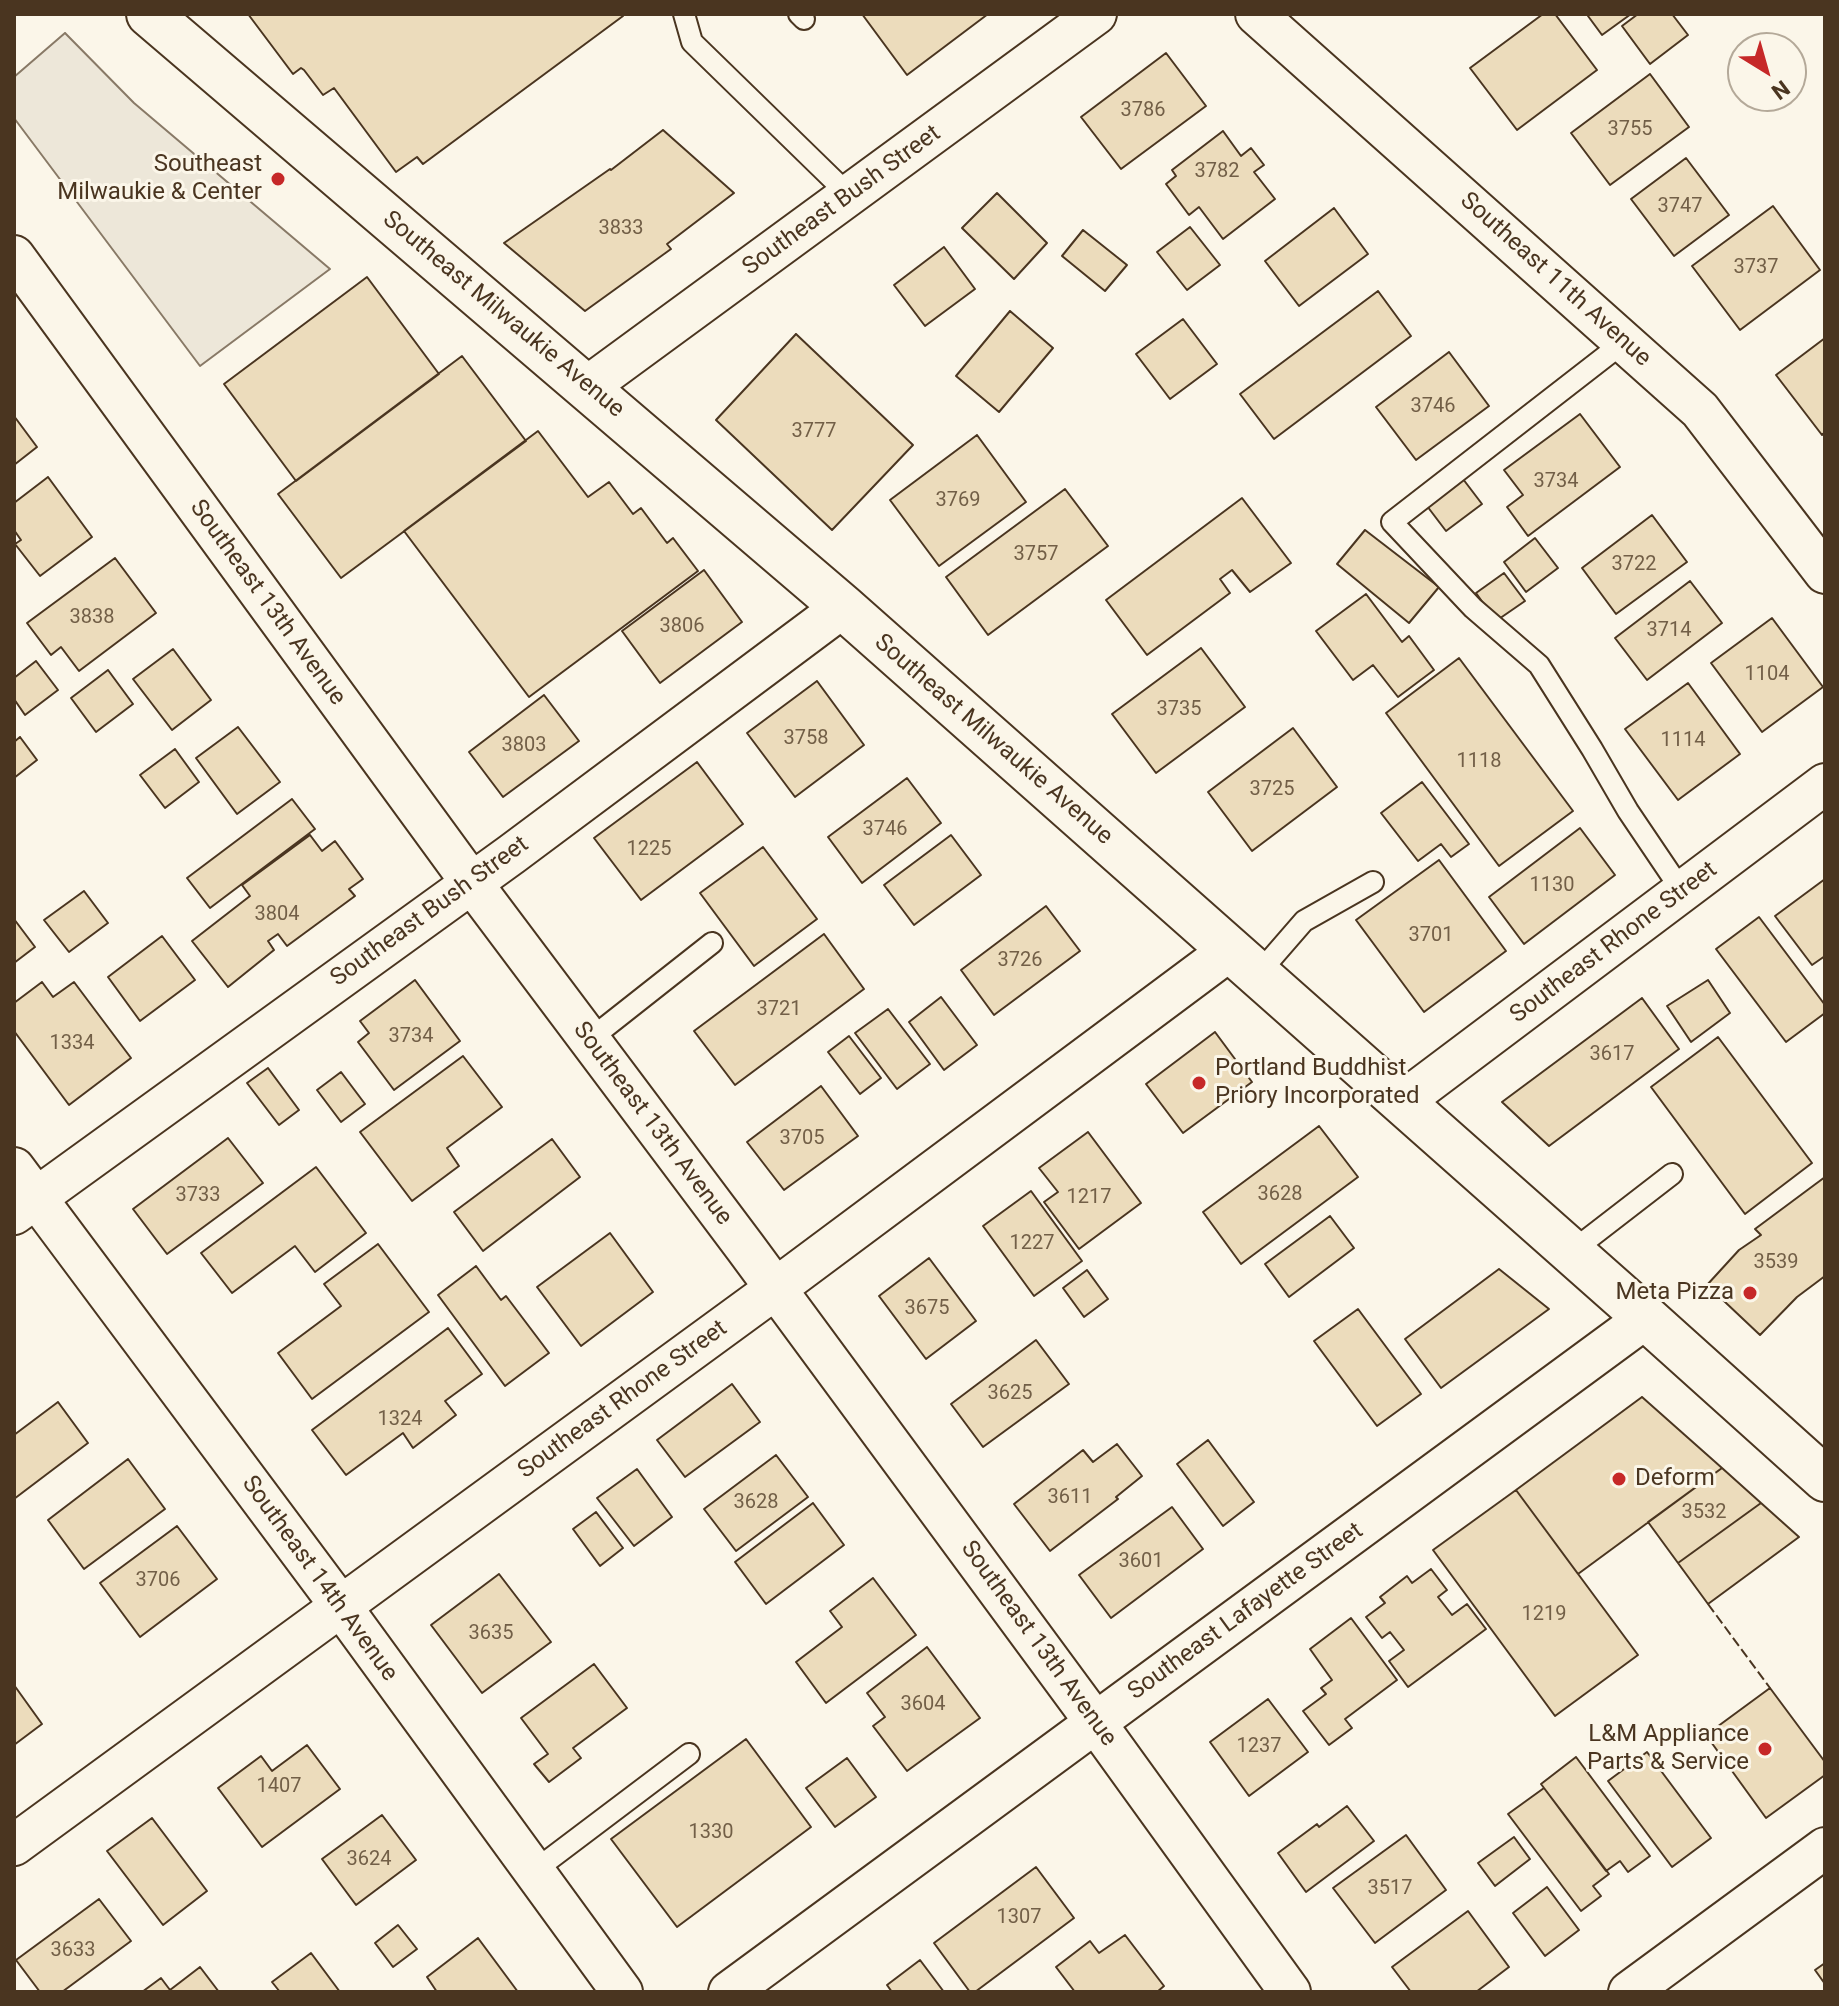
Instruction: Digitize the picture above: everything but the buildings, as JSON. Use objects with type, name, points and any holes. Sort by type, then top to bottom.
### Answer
[{"type":"main road","name":"Southeast Milwaukie Avenue","points":[[149,14],[843,607],[1825,1479]]},
{"type":"street","name":"Southeast Bush Street","points":[[587,387],[1096,14]]},
{"type":"street","name":"Southeast 11th Avenue","points":[[1256,14],[1700,410],[1825,573]]},
{"type":"street","name":"Southeast 13th Avenue","points":[[14,256],[471,882],[1095,1722],[1290,1992]]},
{"type":"street","name":"Southeast Bush Street","points":[[21,1193],[512,854],[843,607]]},
{"type":"street","name":"Southeast Rhone Street","points":[[1402,1102],[1825,784]]},
{"type":"street","name":"Southeast Rhone Street","points":[[14,1845],[775,1289],[1244,962]]},
{"type":"street","name":"Southeast 14th Avenue","points":[[21,1193],[340,1605],[622,1992]]},
{"type":"street","name":"Southeast Lafayette Street","points":[[729,1992],[1646,1318]]},
{"type":"street","points":[[1629,1992],[1825,1848]]},
{"type":"lane","points":[[684,14],[692,42],[850,196]]},
{"type":"lane","points":[[1624,342],[1392,522],[1473,608],[1539,665],[1628,811],[1682,891]]},
{"type":"lane","points":[[1244,962],[1304,921],[1373,882]]},
{"type":"lane","points":[[589,1040],[712,943]]},
{"type":"lane","points":[[1571,1252],[1672,1174]]},
{"type":"lane","points":[[534,1871],[689,1754]]},
{"type":"shaded area","points":[[65,33],[134,103],[330,269],[200,366],[14,118],[14,77]]},
{"type":"fence","points":[[1708,1604],[1770,1688]]},
{"type":"place","name":"Southeast Milwaukie & Center","points":[[278,179]]},
{"type":"place","name":"Portland Buddhist Priory Incorporated","points":[[1199,1083]]},
{"type":"place","name":"Meta Pizza","points":[[1750,1293]]},
{"type":"place","name":"Deform","points":[[1619,1479]]},
{"type":"place","name":"L&M Appliance Parts & Service","points":[[1765,1749]]}]
